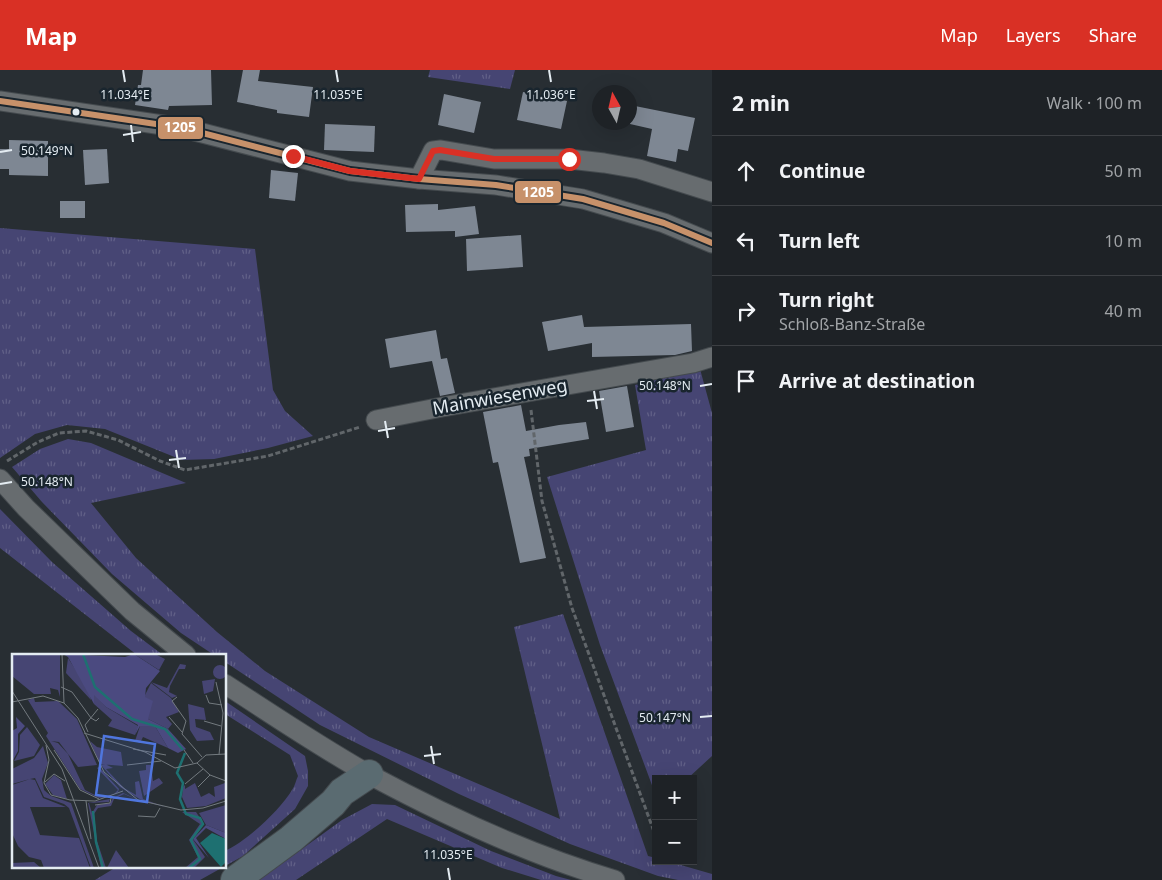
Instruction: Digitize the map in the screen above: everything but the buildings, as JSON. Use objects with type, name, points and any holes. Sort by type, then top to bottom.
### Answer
[{"type":"highway","points":[[235,880],[291,839],[333,803],[342,792],[369,774]]},
{"type":"street","points":[[0,101],[183,128],[350,171],[496,185],[583,199],[664,223],[712,243]]},
{"type":"street","points":[[419,179],[433,151],[440,150],[494,159],[569,159],[604,163],[639,169],[712,192]]},
{"type":"street","name":"Mainwiesenweg","points":[[376,420],[693,363],[712,356]]},
{"type":"street","points":[[0,479],[26,508],[132,611],[185,654]]},
{"type":"street","points":[[226,685],[369,774],[430,806],[500,838],[585,871],[615,880]]},
{"type":"path","points":[[528,392],[542,501],[572,608],[652,826]]},
{"type":"path","points":[[6,461],[38,442],[59,433],[86,431],[118,440],[160,461],[185,470],[268,456],[350,431],[376,420]]},
{"type":"green space","points":[[430,70],[515,70],[510,89],[428,77]]},
{"type":"green space","points":[[0,228],[255,249],[273,390],[285,411],[313,436],[268,448],[214,459],[182,460],[105,429],[67,425],[35,434],[0,458]]},
{"type":"green space","points":[[700,369],[712,413],[712,756],[691,775],[652,775],[652,785],[600,645],[547,477],[646,450],[635,385]]},
{"type":"green space","points":[[68,439],[91,443],[186,483],[91,503],[136,558],[217,632],[265,671],[369,737],[560,819],[514,627],[563,614],[648,856],[652,857],[652,865],[681,865],[712,874],[712,880],[678,880],[658,876],[570,844],[459,794],[320,725],[226,663],[226,654],[212,654],[181,633],[112,574],[42,502],[12,467],[40,449]]},
{"type":"green space","points":[[0,509],[52,562],[131,631],[162,654],[136,654],[0,548]]},
{"type":"green space","points":[[226,702],[305,756],[308,786],[295,809],[243,856],[226,865],[226,850],[243,840],[271,816],[293,788],[298,776],[290,755],[226,715]]},
{"type":"green space","points":[[372,804],[395,805],[491,851],[571,880],[541,880],[502,868],[387,819],[296,880],[259,880],[342,820]]},
{"type":"green space","points":[[115,868],[222,868],[200,880],[95,880]]},
{"type":"transit line","name":"1205","points":[[0,101],[183,128],[350,171],[496,185],[583,199],[664,223],[712,243]]},
{"type":"route","points":[[293,156],[350,171],[419,179],[433,151],[440,150],[494,159],[569,159]]}]
